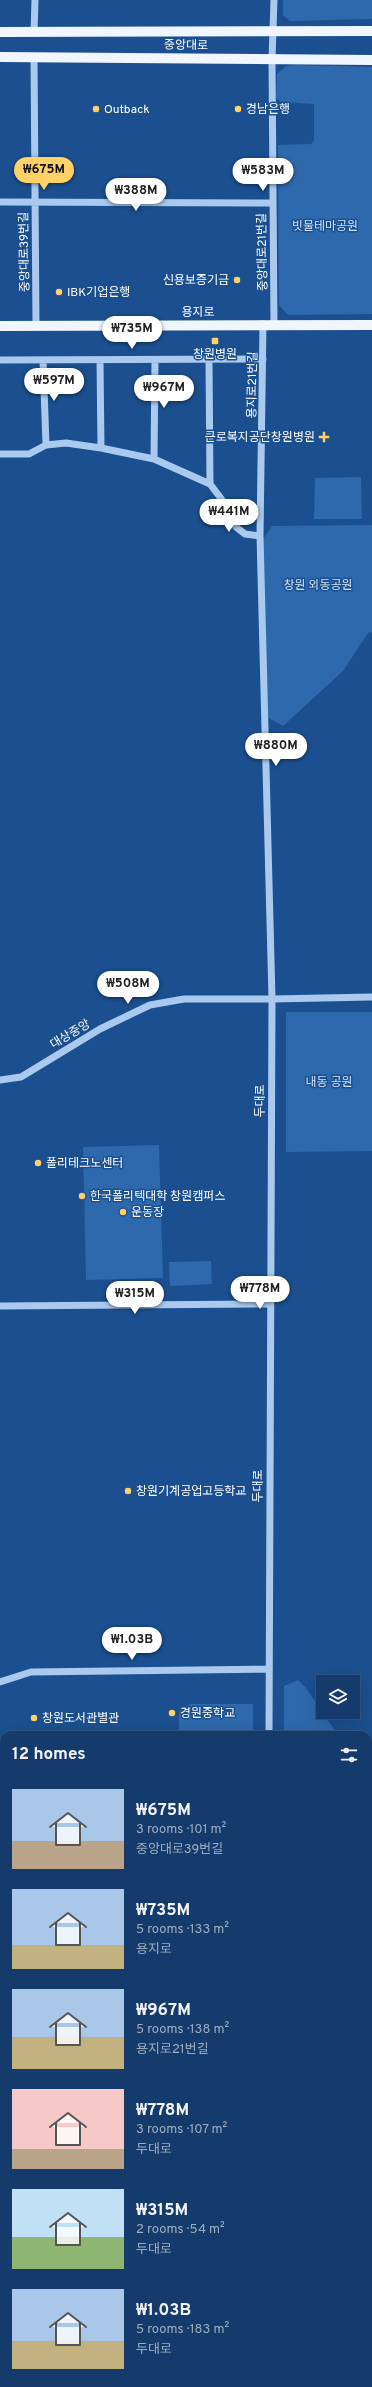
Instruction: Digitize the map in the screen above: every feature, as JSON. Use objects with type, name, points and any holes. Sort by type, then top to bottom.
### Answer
[{"type":"main road","name":"중앙대로","points":[[0,32],[372,31]]},
{"type":"main road","name":"중앙대로","points":[[0,57],[372,60]]},
{"type":"main road","name":"용지로","points":[[0,326],[263,324],[372,325]]},
{"type":"street","points":[[34,32],[35,0]]},
{"type":"street","name":"중앙대로21번길","points":[[274,0],[272,59],[274,324]]},
{"type":"street","name":"중앙대로39번길","points":[[34,57],[36,326]]},
{"type":"street","points":[[0,202],[273,203]]},
{"type":"street","name":"용지로21번길","points":[[263,324],[260,536],[272,1000]]},
{"type":"street","points":[[0,360],[263,359]]},
{"type":"street","points":[[43,360],[46,445]]},
{"type":"street","points":[[100,360],[101,448]]},
{"type":"street","points":[[154,459],[155,360]]},
{"type":"street","points":[[209,360],[210,484]]},
{"type":"street","points":[[0,454],[29,454],[46,445],[66,443],[101,448],[154,459],[210,484],[226,505],[236,527],[245,534],[260,536]]},
{"type":"street","points":[[272,1000],[372,997]]},
{"type":"street","name":"대상중앙","points":[[0,1080],[21,1077],[100,1029],[150,1005],[184,999],[272,1000]]},
{"type":"street","name":"두대로","points":[[269,1731],[269,1304],[272,1000]]},
{"type":"street","points":[[0,1306],[269,1304]]},
{"type":"street","points":[[0,1682],[31,1672],[269,1669]]},
{"type":"green space","points":[[283,0],[372,0],[372,19],[290,21],[283,15]]},
{"type":"green space","name":"빗물테마공원","points":[[286,66],[372,67],[372,314],[288,315],[279,305],[278,145],[311,144],[314,140],[314,104],[281,102],[276,98],[277,74]]},
{"type":"green space","points":[[361,477],[362,519],[314,519],[315,478]]},
{"type":"green space","name":"창원 외동공원","points":[[372,525],[372,632],[368,633],[343,671],[283,726],[267,717],[263,539],[272,526]]},
{"type":"green space","name":"내동 공원","points":[[286,1012],[372,1012],[372,1151],[286,1152]]},
{"type":"green space","name":"운동장","points":[[159,1145],[163,1278],[86,1280],[83,1147]]},
{"type":"green space","points":[[211,1261],[212,1284],[170,1286],[169,1262]]},
{"type":"green space","points":[[298,1680],[306,1688],[316,1703],[316,1719],[327,1719],[335,1731],[284,1731],[284,1686]]},
{"type":"green space","points":[[190,1704],[253,1704],[253,1731],[179,1731],[179,1711]]},
{"type":"place","name":"Outback","points":[[96,109]]},
{"type":"place","name":"경남은행","points":[[238,109]]},
{"type":"place","name":"신용보증기금","points":[[237,280]]},
{"type":"place","name":"IBK기업은행","points":[[59,292]]},
{"type":"place","name":"창원병원","points":[[215,341]]},
{"type":"place","name":"근로복지공단창원병원","points":[[324,437]]},
{"type":"place","name":"폴리테크노센터","points":[[38,1163]]},
{"type":"place","name":"한국폴리텍대학 창원캠퍼스","points":[[82,1196]]},
{"type":"place","name":"운동장","points":[[123,1212]]},
{"type":"place","name":"창원기계공업고등학교","points":[[128,1491]]},
{"type":"place","name":"경원중학교","points":[[172,1713]]},
{"type":"place","name":"창원도서관별관","points":[[34,1718]]}]
